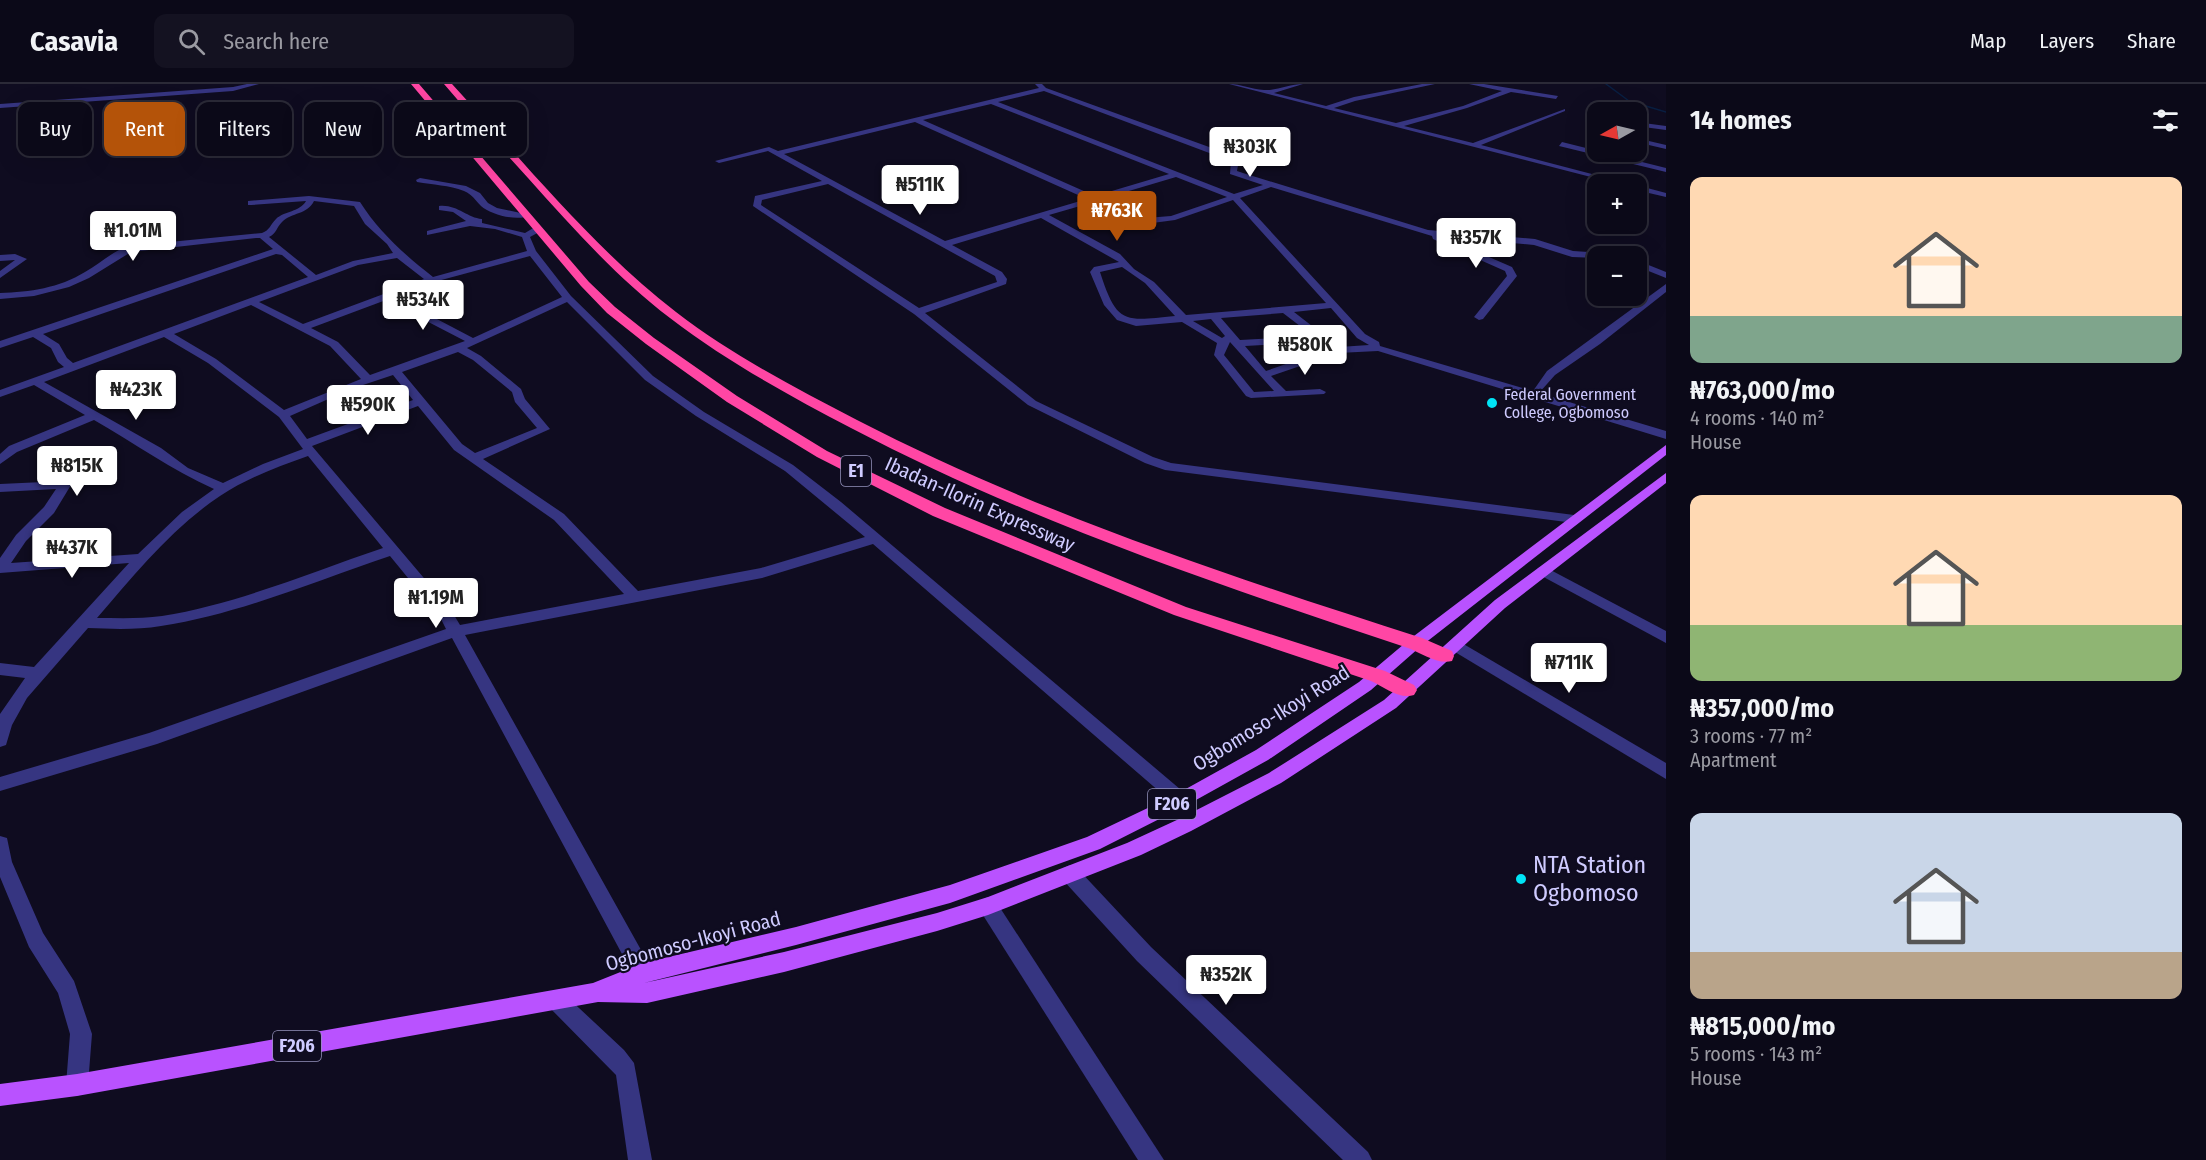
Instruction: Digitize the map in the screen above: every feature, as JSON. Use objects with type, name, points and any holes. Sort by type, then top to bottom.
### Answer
[{"type":"highway","name":"Ibadan-Ilorin Expressway","points":[[415,84],[526,215],[532,232],[605,303],[650,341],[732,399],[822,454],[939,513],[1180,611],[1378,676],[1407,690]]},
{"type":"highway","name":"Ibadan-Ilorin Expressway","points":[[448,84],[626,274],[692,328],[733,357],[780,384],[915,456],[1073,524],[1213,577],[1415,643],[1450,650]]},
{"type":"main road","name":"Ogbomoso-Ikoyi Road","points":[[593,993],[643,974],[796,936],[950,894],[1093,843],[1181,800],[1262,755],[1378,676],[1415,643],[1666,449]]},
{"type":"main road","name":"Ogbomoso-Ikoyi Road","points":[[593,993],[647,993],[867,942],[988,906],[1134,849],[1275,778],[1390,704],[1500,604],[1666,477]]},
{"type":"main road","name":"F206","points":[[0,1095],[77,1085],[593,993]]},
{"type":"street","points":[[0,106],[233,89],[256,84]]},
{"type":"street","points":[[1232,84],[1587,174]]},
{"type":"street","points":[[1278,84],[1288,87]]},
{"type":"street","points":[[1266,93],[1300,84]]},
{"type":"street","points":[[1326,108],[1338,103],[1432,84]]},
{"type":"street","points":[[1472,84],[1556,97]]},
{"type":"street","points":[[778,153],[992,102],[1041,86],[1231,158],[1235,160],[1233,172],[1427,233],[1509,269],[1512,276],[1479,317]]},
{"type":"street","points":[[1395,125],[1465,107],[1510,90]]},
{"type":"street","points":[[992,102],[1234,197],[1361,336],[1379,346],[1640,423],[1666,428]]},
{"type":"street","points":[[1475,145],[1563,110]]},
{"type":"street","points":[[914,119],[1144,221],[1172,218],[1273,184]]},
{"type":"street","points":[[1647,125],[1666,128]]},
{"type":"street","points":[[1647,143],[1666,147]]},
{"type":"street","points":[[1562,144],[1587,149]]},
{"type":"street","points":[[719,161],[765,149],[778,153],[827,182],[999,273],[1002,279],[1000,284],[918,312]]},
{"type":"street","points":[[1640,162],[1666,170]]},
{"type":"street","points":[[946,244],[1177,174]]},
{"type":"street","points":[[420,180],[446,183],[477,195],[483,204],[495,209],[515,216],[526,215]]},
{"type":"street","points":[[827,182],[758,198],[757,206],[918,312],[1032,403],[1169,467],[1574,519]]},
{"type":"street","points":[[1647,190],[1665,194]]},
{"type":"street","points":[[0,296],[31,294],[71,284],[87,276],[118,253],[129,249],[263,236],[272,232],[279,220],[306,208],[310,202],[309,198]]},
{"type":"street","points":[[251,203],[309,198],[339,199],[357,204],[368,222],[390,242],[399,255],[431,280]]},
{"type":"street","points":[[442,208],[458,210],[481,207],[483,204]]},
{"type":"street","points":[[430,233],[473,224],[495,209]]},
{"type":"street","points":[[458,210],[468,216],[473,224]]},
{"type":"street","points":[[1044,216],[1117,256],[1134,274],[1151,285],[1162,301],[1185,319],[1230,340],[1320,339]]},
{"type":"street","points":[[473,224],[532,232],[526,242],[568,298],[650,378],[700,414],[789,468],[836,505],[1181,800]]},
{"type":"street","points":[[1427,233],[1535,242],[1572,254],[1587,255]]},
{"type":"street","points":[[263,236],[314,278]]},
{"type":"street","points":[[0,345],[222,268],[282,251]]},
{"type":"street","points":[[303,328],[431,280],[532,252]]},
{"type":"street","points":[[0,394],[356,263],[399,255]]},
{"type":"street","points":[[0,258],[22,259],[0,275]]},
{"type":"street","points":[[1125,265],[1097,269],[1095,272],[1102,292],[1120,319],[1130,324],[1334,305]]},
{"type":"street","points":[[1647,267],[1666,275]]},
{"type":"street","points":[[1538,390],[1551,373],[1596,342],[1666,287]]},
{"type":"street","points":[[386,296],[472,341]]},
{"type":"street","points":[[283,415],[368,380],[459,348],[568,298]]},
{"type":"street","points":[[250,301],[334,345],[368,380]]},
{"type":"street","points":[[1286,310],[1320,339],[1337,350]]},
{"type":"street","points":[[1214,316],[1230,340],[1283,394]]},
{"type":"street","points":[[34,333],[55,346],[62,360],[72,368]]},
{"type":"street","points":[[165,333],[212,361],[283,415],[307,447],[447,614],[643,974]]},
{"type":"street","points":[[1230,340],[1219,355],[1250,394],[1255,396],[1320,392]]},
{"type":"street","points":[[1264,375],[1337,350],[1379,346],[1538,390],[1640,423],[1666,435]]},
{"type":"street","points":[[459,348],[477,358],[517,391],[519,400],[544,429],[474,458]]},
{"type":"street","points":[[395,370],[444,433],[458,447],[559,518],[635,597]]},
{"type":"street","points":[[35,381],[157,451],[184,471],[223,488]]},
{"type":"street","points":[[0,740],[9,714],[36,673],[141,558],[200,504],[223,488],[264,467],[420,401]]},
{"type":"street","points":[[0,460],[13,449],[95,415]]},
{"type":"street","points":[[0,488],[65,485],[49,510],[21,538],[0,568]]},
{"type":"street","points":[[0,784],[151,739],[456,631],[762,573],[874,539]]},
{"type":"street","points":[[84,623],[139,623],[192,615],[262,595],[392,550]]},
{"type":"street","points":[[0,568],[141,558]]},
{"type":"street","points":[[1543,571],[1666,638]]},
{"type":"street","points":[[1450,650],[1666,772]]},
{"type":"street","points":[[0,669],[36,673]]},
{"type":"street","points":[[0,844],[3,862],[36,940],[67,988],[81,1034],[77,1085]]},
{"type":"street","points":[[1070,874],[1144,954],[1360,1160]]},
{"type":"street","points":[[988,906],[1152,1160]]},
{"type":"street","points":[[557,1001],[616,1058],[626,1071],[640,1160]]},
{"type":"waterway","points":[[1606,84],[1629,101],[1666,112]]},
{"type":"place","name":"Federal Government College, Ogbomoso","points":[[1492,403]]},
{"type":"place","name":"NTA Station Ogbomoso","points":[[1521,879]]}]
